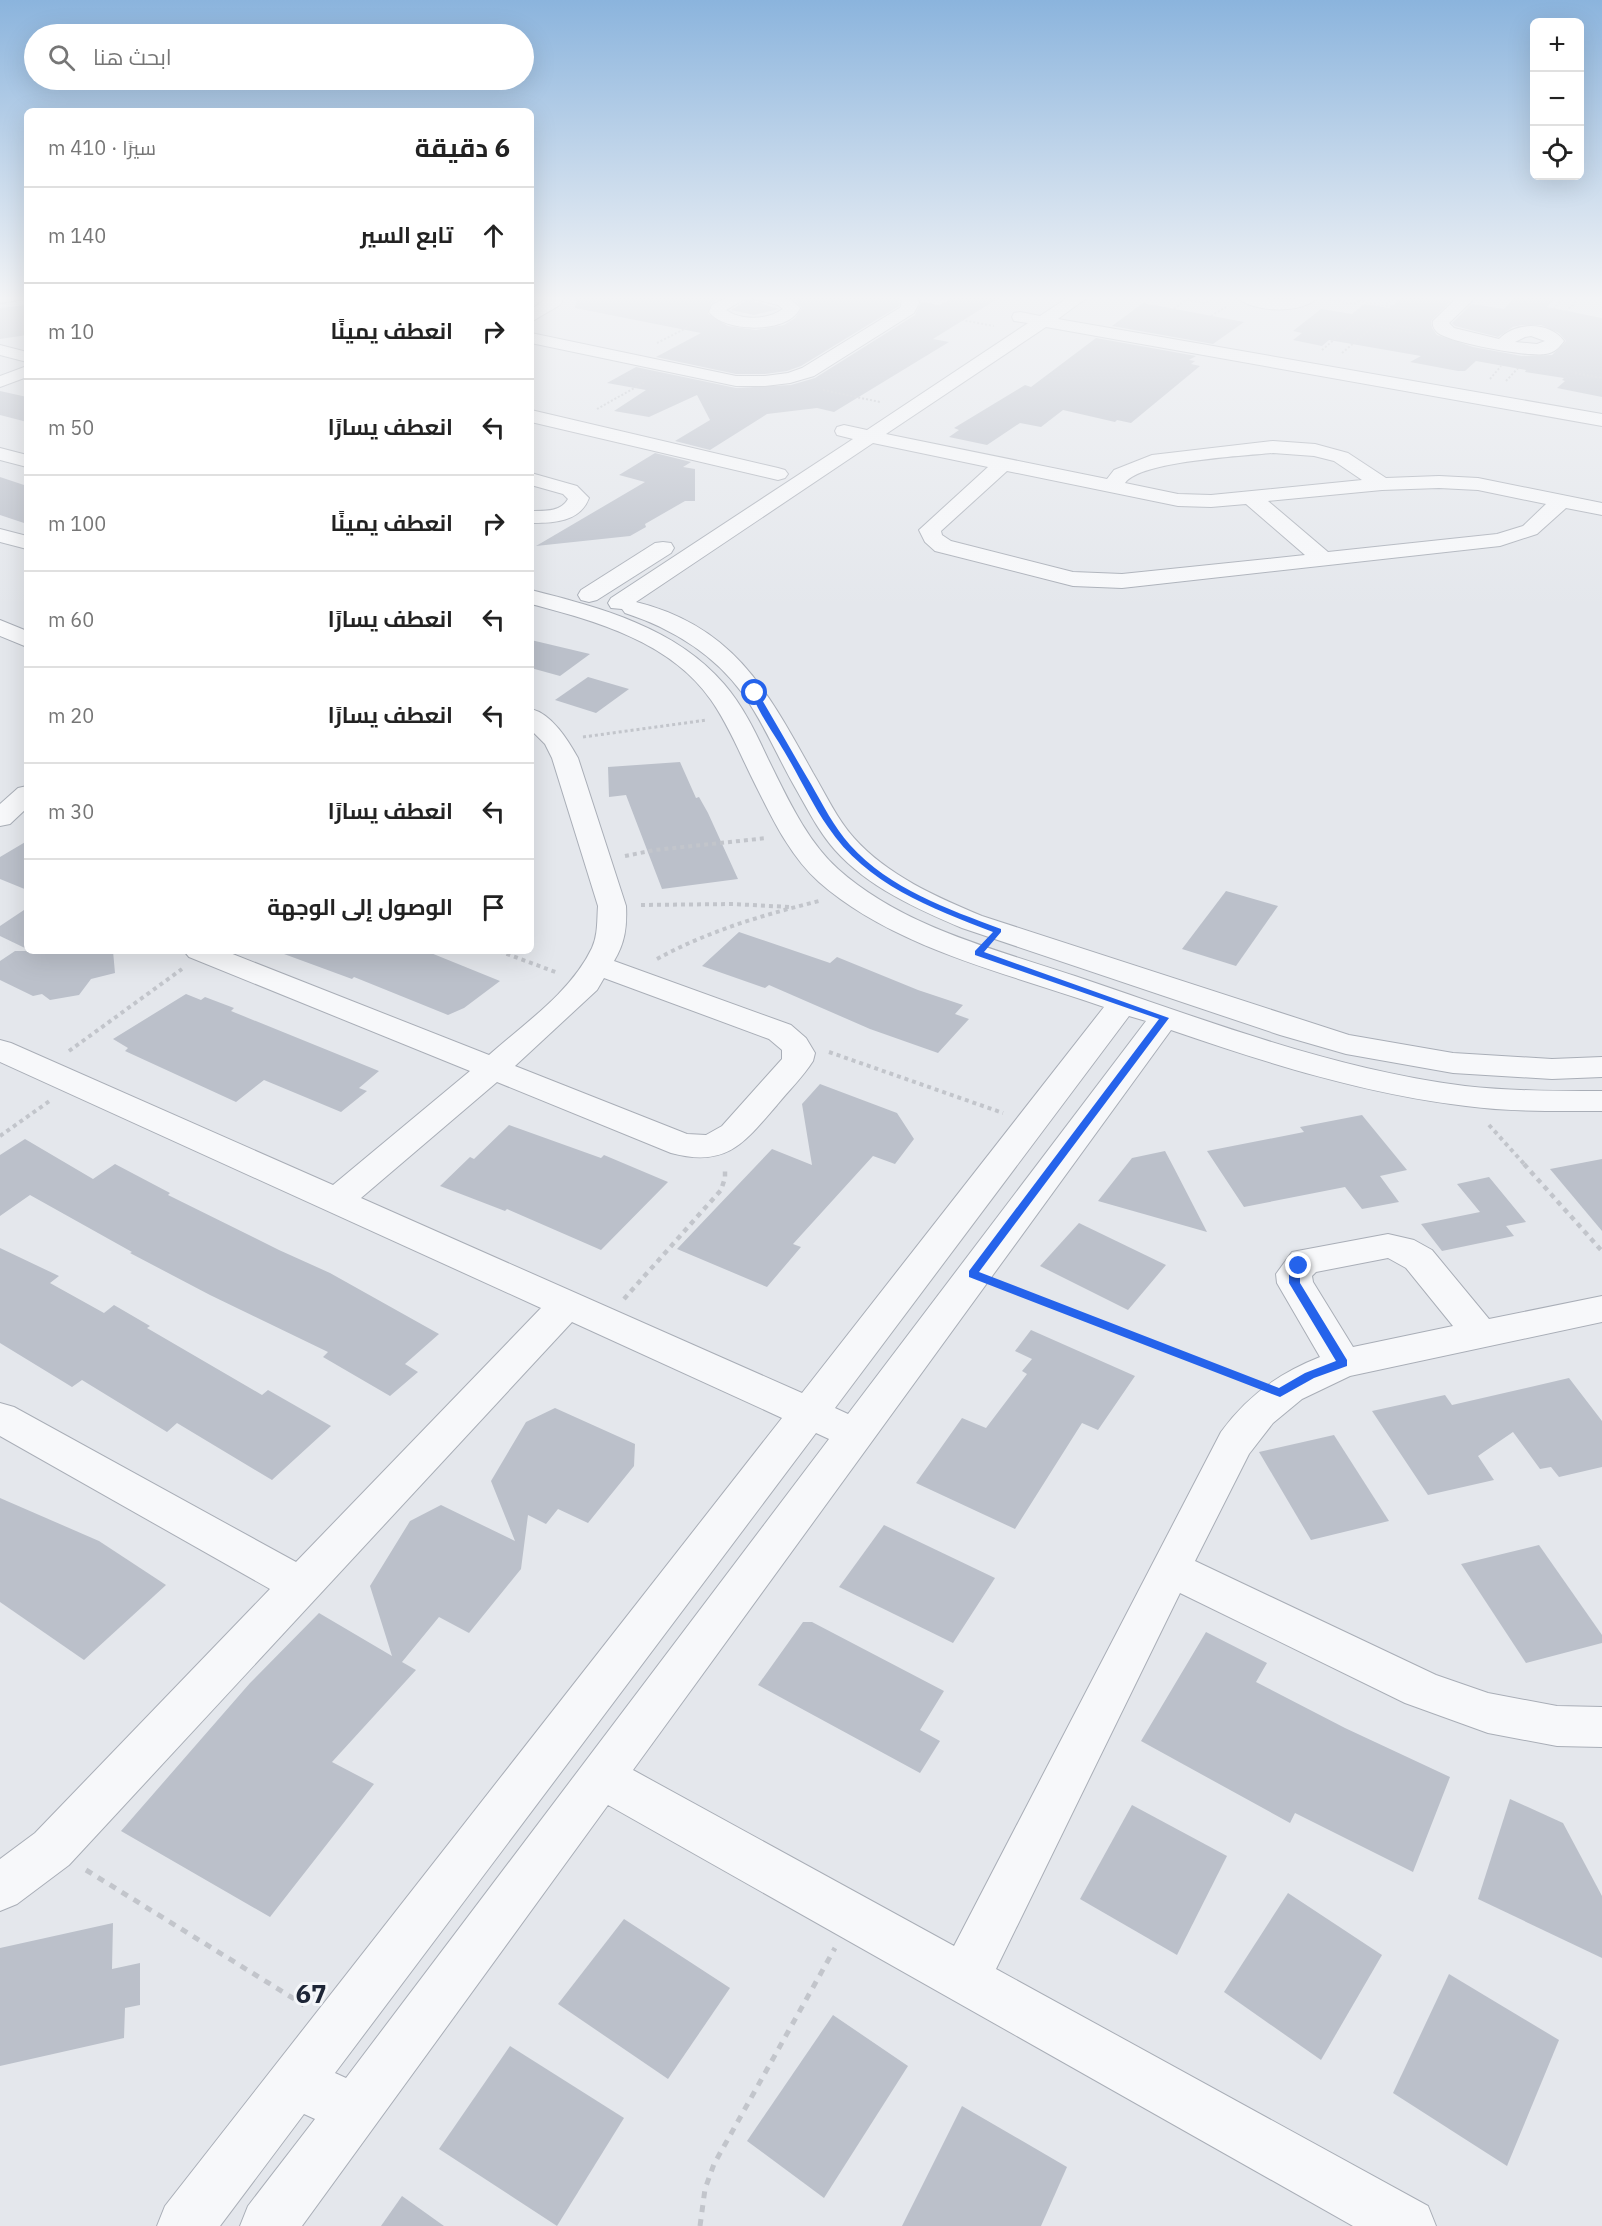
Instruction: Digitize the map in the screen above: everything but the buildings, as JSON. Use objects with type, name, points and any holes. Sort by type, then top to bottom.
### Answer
[{"type":"street","points":[[825,443],[893,400]]},
{"type":"street","points":[[619,603],[869,436],[918,400]]},
{"type":"street","points":[[1498,400],[1602,420]]},
{"type":"street","points":[[1550,400],[1602,409]]},
{"type":"street","points":[[534,417],[778,474]]},
{"type":"street","points":[[844,431],[1189,501],[1429,482],[1478,484],[1602,509]]},
{"type":"street","points":[[0,438],[24,445]]},
{"type":"street","points":[[1112,486],[1121,474],[1152,461],[1273,447],[1308,449],[1341,457],[1382,484]]},
{"type":"street","points":[[0,454],[24,460]]},
{"type":"street","points":[[758,487],[797,462]]},
{"type":"street","points":[[1004,463],[930,530],[932,538],[936,542],[1073,579],[1097,582],[1512,537],[1530,530],[1561,501]]},
{"type":"street","points":[[534,480],[570,490],[579,498],[574,508],[566,512],[534,517]]},
{"type":"street","points":[[1250,497],[1323,559]]},
{"type":"street","points":[[0,535],[24,542]]},
{"type":"street","points":[[589,595],[679,538]]},
{"type":"street","points":[[534,581],[649,612],[701,640],[741,674],[755,693],[831,827],[849,848],[872,869],[900,888],[934,906],[998,931],[1291,1029],[1346,1044],[1454,1063],[1552,1069],[1602,1067]]},
{"type":"street","points":[[534,598],[629,626],[657,640],[701,674],[733,716],[795,836],[828,875],[852,894],[914,929],[1164,1018],[1349,1074],[1463,1095],[1518,1100],[1602,1101]]},
{"type":"street","points":[[0,627],[24,639]]},
{"type":"street","points":[[336,1201],[493,1069],[592,975],[610,936],[612,906],[572,775],[556,741],[534,719]]},
{"type":"street","points":[[2,814],[24,796]]},
{"type":"street","points":[[978,953],[998,931]]},
{"type":"street","points":[[207,954],[683,1145],[711,1146],[734,1134],[797,1061],[799,1053],[788,1038],[780,1032],[628,977],[592,975]]},
{"type":"street","points":[[185,2226],[1123,1003]]},
{"type":"street","points":[[268,2226],[352,2109],[1164,1018]]},
{"type":"street","points":[[0,1050],[855,1432]]},
{"type":"street","points":[[1343,1363],[1295,1283],[1294,1274],[1305,1261],[1388,1246],[1400,1248],[1419,1259],[1480,1334]]},
{"type":"street","points":[[964,1979],[1238,1435],[1257,1413],[1280,1393],[1310,1376],[1343,1363],[1602,1309]]},
{"type":"street","points":[[0,1888],[52,1849],[302,1585],[586,1313]]},
{"type":"street","points":[[0,1418],[302,1585]]},
{"type":"street","points":[[1170,1569],[1421,1689],[1488,1713],[1557,1726],[1602,1727]]},
{"type":"street","points":[[600,1776],[1407,2226]]},
{"type":"street","points":[[297,2082],[352,2109]]},
{"type":"path","points":[[569,425],[614,400]]},
{"type":"path","points":[[868,400],[887,404]]},
{"type":"path","points":[[556,741],[733,716]]},
{"type":"path","points":[[598,861],[665,849],[795,836]]},
{"type":"path","points":[[628,977],[706,936],[748,920],[852,894]]},
{"type":"path","points":[[612,906],[713,903],[793,907]]},
{"type":"path","points":[[0,1136],[58,1077],[200,954]]},
{"type":"path","points":[[511,954],[592,975]]},
{"type":"path","points":[[788,1038],[1031,1123]]},
{"type":"path","points":[[1463,1095],[1602,1251]]},
{"type":"path","points":[[586,1313],[721,1190],[725,1178],[725,1167],[720,1156],[711,1146]]},
{"type":"path","points":[[972,1274],[1280,1393]]},
{"type":"path","points":[[52,1849],[338,2027]]},
{"type":"path","points":[[700,2226],[705,2189],[714,2164],[853,1916]]},
{"type":"district","name":"67","points":[[311,1993]]},
{"type":"route","points":[[755,693],[831,827],[872,869],[900,888],[934,906],[998,931],[978,953],[1164,1018],[972,1274],[1280,1393],[1310,1376],[1343,1363],[1295,1283],[1294,1274],[1299,1266]]}]
